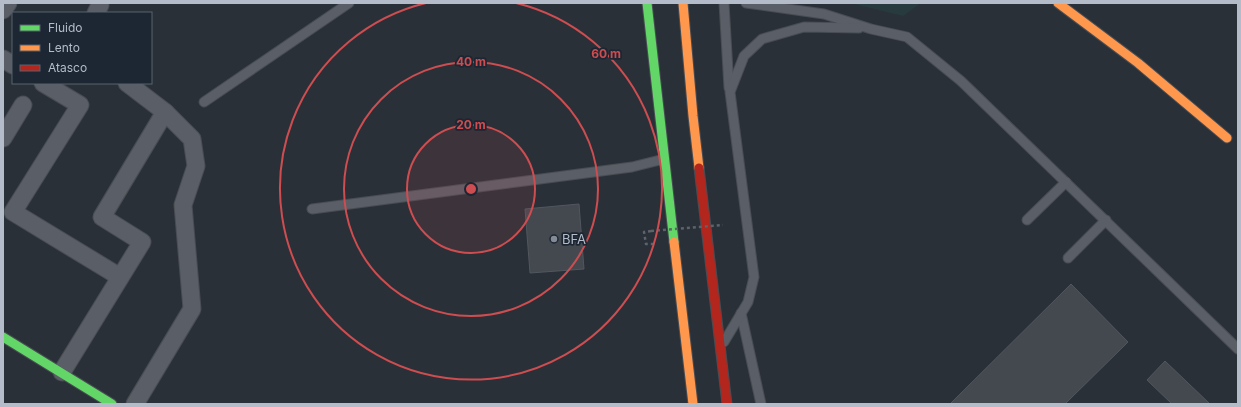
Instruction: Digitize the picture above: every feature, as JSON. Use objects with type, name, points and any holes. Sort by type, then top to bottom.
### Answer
[{"type":"main road","points":[[647,3],[692,404]]},
{"type":"main road","points":[[683,3],[693,116],[727,404]]},
{"type":"main road","points":[[1058,3],[1138,63],[1227,138]]},
{"type":"main road","points":[[3,337],[112,404]]},
{"type":"street","points":[[3,10],[8,3]]},
{"type":"street","points":[[3,59],[12,64]]},
{"type":"street","points":[[45,84],[80,105],[8,208],[120,277]]},
{"type":"street","points":[[129,84],[166,112],[192,138],[196,166],[183,205],[192,309],[135,404]]},
{"type":"street","points":[[3,138],[24,105]]},
{"type":"street","points":[[62,372],[142,242],[102,217],[166,112]]},
{"type":"lane","points":[[204,102],[349,3]]},
{"type":"lane","points":[[720,349],[748,302],[754,277],[730,92],[724,3]]},
{"type":"lane","points":[[746,3],[824,14],[871,29],[907,37],[961,81],[1238,349]]},
{"type":"lane","points":[[730,92],[744,56],[762,39],[804,27],[871,29]]},
{"type":"lane","points":[[312,209],[632,167],[664,159]]},
{"type":"lane","points":[[1027,220],[1066,182]]},
{"type":"lane","points":[[1068,258],[1106,220]]},
{"type":"lane","points":[[741,313],[761,404]]},
{"type":"path","points":[[646,244],[644,232],[722,225]]},
{"type":"green space","points":[[850,3],[921,3],[903,16]]},
{"type":"building","name":"BFA","points":[[579,204],[584,269],[530,273],[525,209]]},
{"type":"building","points":[[1071,284],[1128,342],[1065,404],[950,404]]},
{"type":"building","points":[[1165,361],[1210,404],[1172,404],[1147,380]]},
{"type":"traffic: fast","points":[[647,3],[674,242]]},
{"type":"traffic: fast","points":[[3,337],[112,404]]},
{"type":"traffic: slow","points":[[683,3],[699,168]]},
{"type":"traffic: slow","points":[[1058,3],[1138,63],[1227,138]]},
{"type":"traffic: slow","points":[[674,242],[693,404]]},
{"type":"traffic: jam","points":[[699,168],[727,404]]},
{"type":"place","name":"BFA","points":[[554,239]]}]
